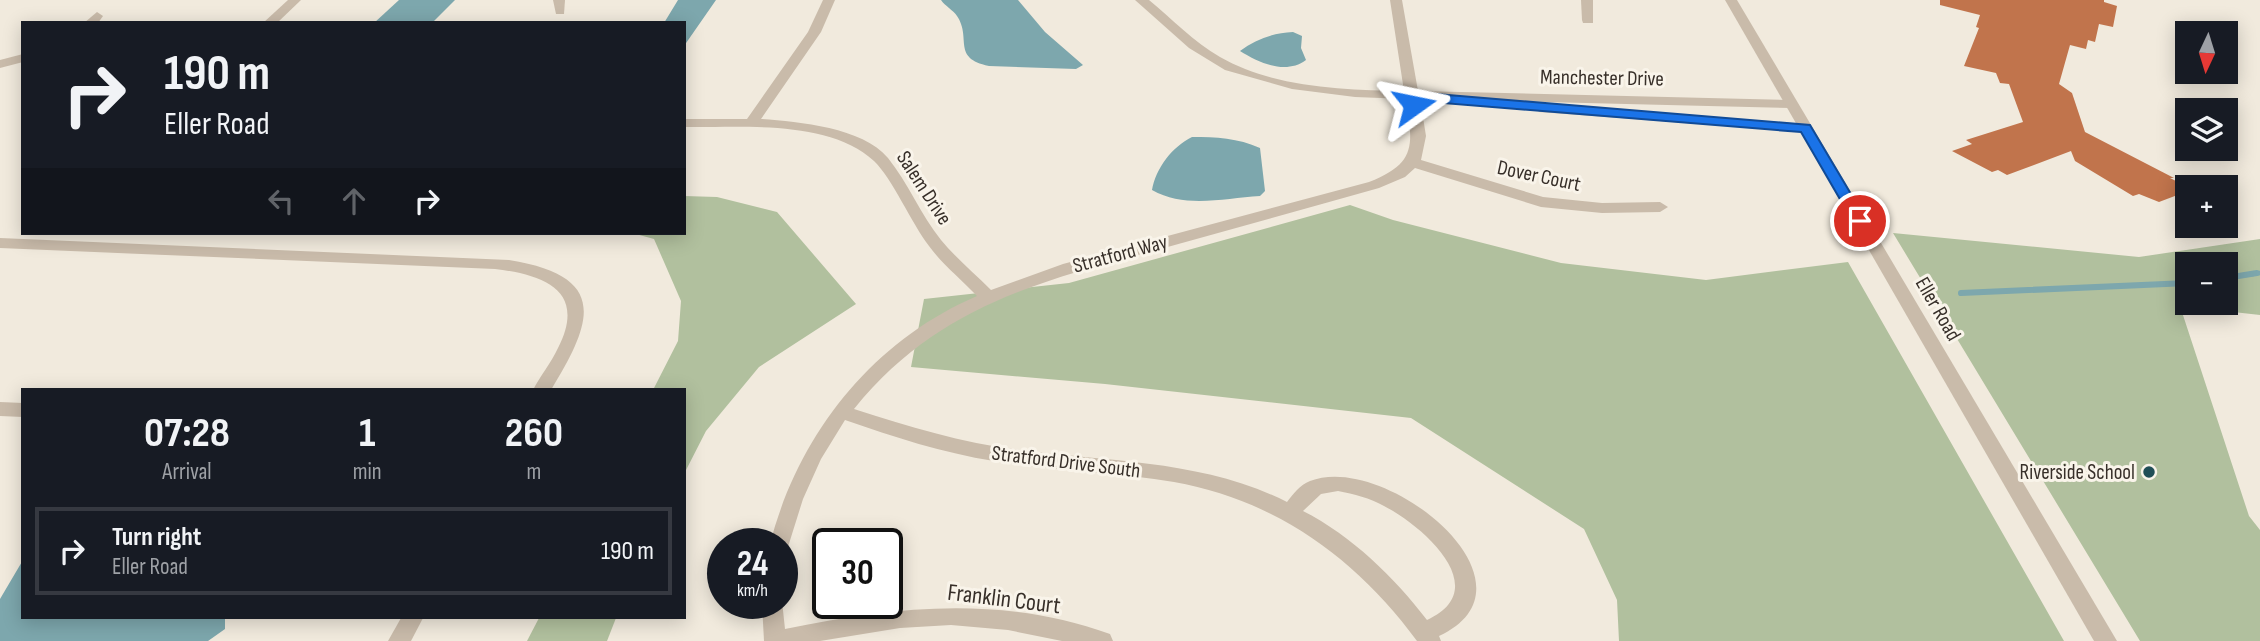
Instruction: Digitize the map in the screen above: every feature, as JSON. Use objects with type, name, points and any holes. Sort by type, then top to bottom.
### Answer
[{"type":"street","points":[[271,21],[295,0]]},
{"type":"street","points":[[750,125],[814,32],[830,0]]},
{"type":"street","name":"Manchester Drive","points":[[1141,0],[1194,46],[1228,66],[1260,78],[1317,90],[1412,96],[1791,104]]},
{"type":"street","points":[[1396,0],[1419,136],[1418,153],[1413,162]]},
{"type":"street","points":[[1587,0],[1588,20]]},
{"type":"street","name":"Eller Road","points":[[1731,0],[2105,641]]},
{"type":"street","points":[[0,64],[21,59]]},
{"type":"street","name":"Manchester Drive","points":[[1412,96],[1491,105],[1805,128]]},
{"type":"street","name":"Salem Drive","points":[[686,123],[808,128],[853,140],[870,149],[881,159],[934,243],[988,297]]},
{"type":"street","name":"Dover Court","points":[[1413,162],[1541,202],[1602,208],[1660,207]]},
{"type":"street","name":"Stratford Way","points":[[784,528],[793,492],[813,451],[841,412],[861,386],[915,339],[943,320],[988,297],[1061,270],[1374,186],[1392,178],[1413,162]]},
{"type":"street","points":[[0,243],[495,264],[541,272],[566,288],[576,303],[576,322],[567,346],[543,388]]},
{"type":"street","points":[[0,409],[21,410]]},
{"type":"street","name":"Stratford Drive South","points":[[841,412],[909,434],[992,454],[1201,480],[1245,493],[1322,531],[1376,573],[1427,637],[1459,611],[1467,594],[1467,584],[1460,564],[1452,552],[1423,521],[1376,492],[1339,483],[1315,488],[1300,500],[1290,514]]},
{"type":"street","name":"Franklin Court","points":[[775,641],[881,621],[922,617],[974,617],[1039,626],[1102,641]]},
{"type":"street","points":[[399,641],[411,619]]},
{"type":"street","points":[[774,619],[775,641]]},
{"type":"green space","points":[[686,196],[717,197],[777,212],[856,304],[759,367],[706,431],[686,470],[686,388],[654,388],[678,341],[681,301],[654,239],[639,235],[686,235]]},
{"type":"green space","points":[[1350,205],[1393,220],[1561,263],[1706,280],[1848,262],[2064,641],[1619,641],[1617,600],[1584,529],[1411,418],[1105,384],[911,367],[924,299],[1069,283]]},
{"type":"green space","points":[[1893,233],[2139,257],[2260,239],[2260,315],[2238,313],[2238,252],[2175,252],[2175,315],[2183,315],[2249,516],[2260,530],[2260,641],[2140,641]]},
{"type":"green space","points":[[538,619],[616,619],[607,641],[527,641]]},
{"type":"water","points":[[399,0],[455,0],[434,21],[376,21]]},
{"type":"water","points":[[678,0],[716,0],[686,43],[686,21],[665,21]]},
{"type":"water","points":[[941,0],[1018,0],[1045,32],[1083,65],[1076,69],[989,66],[977,62],[966,52],[957,16]]},
{"type":"water","points":[[1293,32],[1302,36],[1301,48],[1306,60],[1290,67],[1273,66],[1240,51],[1265,37]]},
{"type":"water","points":[[1192,137],[1227,139],[1260,148],[1265,191],[1260,196],[1192,201],[1165,196],[1152,190],[1166,159],[1178,146]]},
{"type":"water","points":[[21,563],[21,619],[225,619],[225,629],[208,641],[0,641],[0,599]]},
{"type":"building","points":[[1940,0],[2104,0],[2117,6],[2113,27],[2099,24],[2095,42],[2088,40],[2086,49],[2070,45],[2059,84],[2072,93],[2085,132],[2174,178],[2170,178],[2175,180],[2175,196],[2159,202],[2139,194],[2133,196],[2075,161],[2071,151],[2007,175],[1998,170],[1992,172],[1952,151],[1972,144],[1966,140],[2023,122],[2009,84],[2000,83],[1996,73],[1964,66],[1979,28],[1976,27],[1980,15],[1940,5]]},
{"type":"waterway","points":[[2238,276],[2257,273]]},
{"type":"waterway","points":[[2245,275],[2260,273]]},
{"type":"waterway","points":[[1961,293],[2175,284]]},
{"type":"place","name":"Riverside School","points":[[2149,472]]},
{"type":"route","points":[[1414,105],[1412,96],[1491,105],[1805,128],[1860,221]]}]
